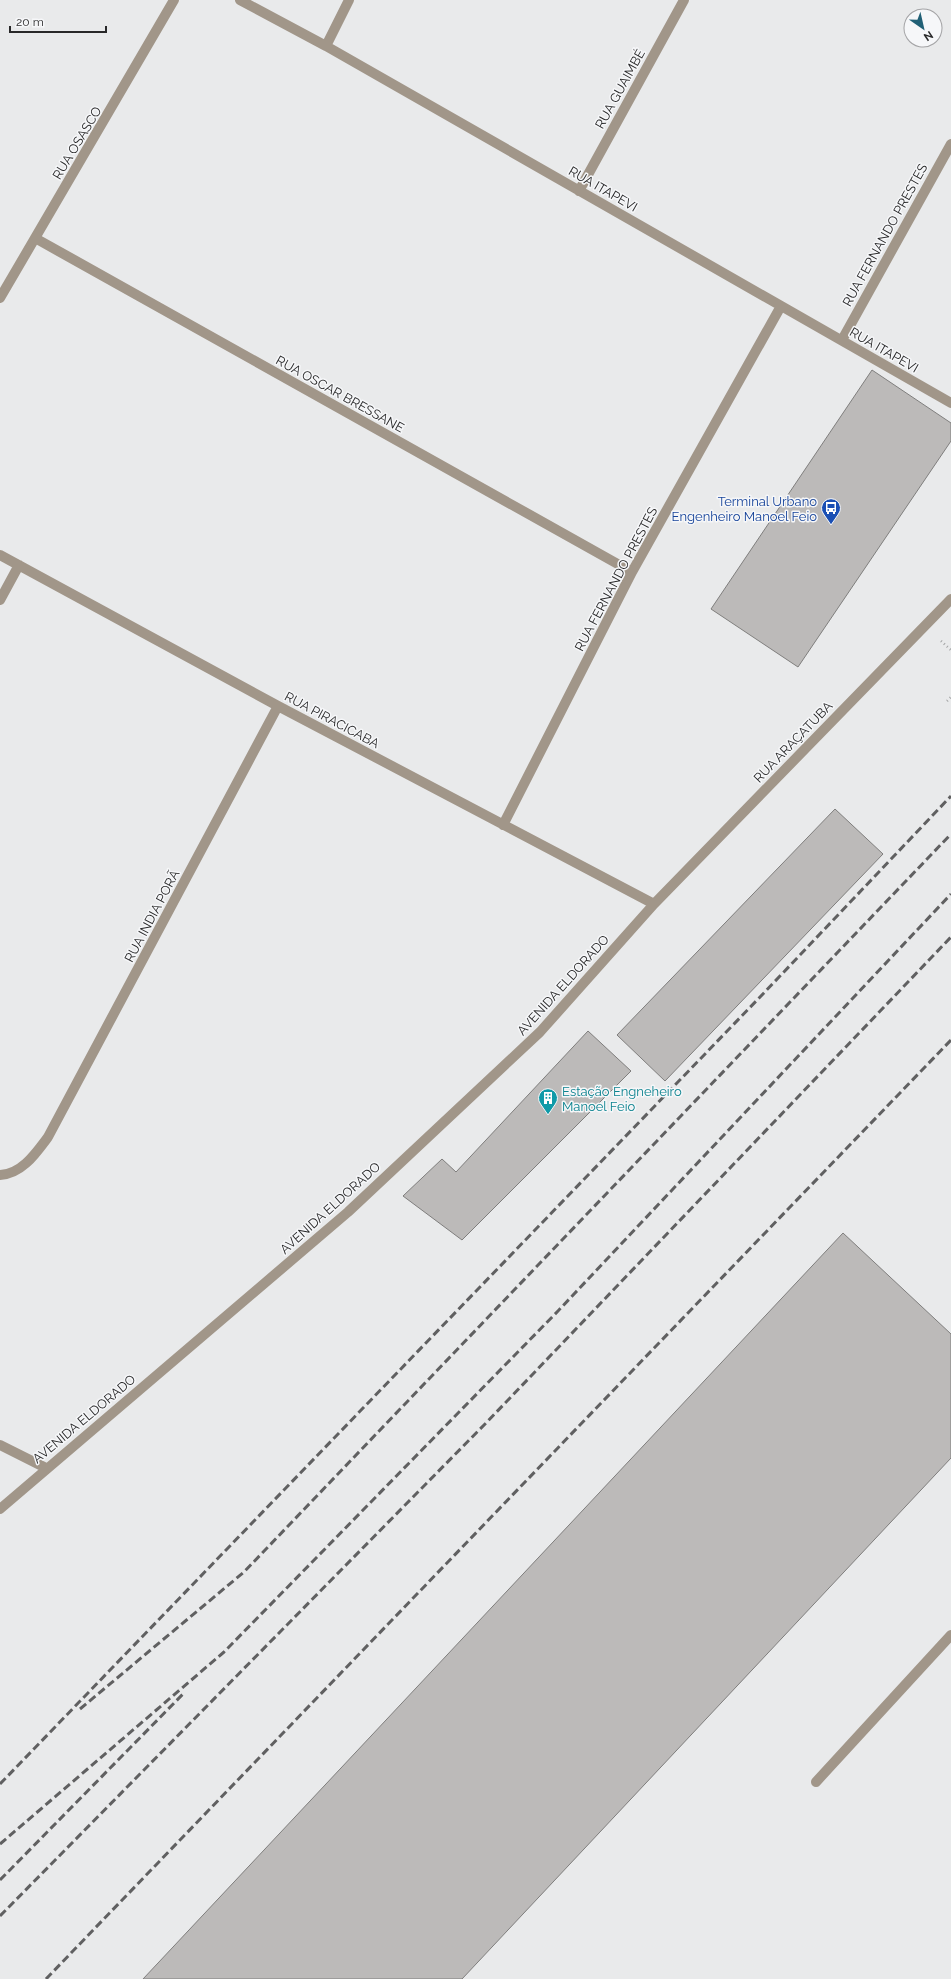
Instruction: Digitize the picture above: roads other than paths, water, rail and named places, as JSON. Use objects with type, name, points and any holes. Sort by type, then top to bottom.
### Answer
[{"type":"street","name":"RUA OSASCO","points":[[0,298],[174,0]]},
{"type":"street","name":"RUA ITAPEVI","points":[[240,0],[326,46],[951,403]]},
{"type":"street","points":[[326,46],[349,0]]},
{"type":"street","name":"RUA GUAIMBÉ","points":[[579,191],[684,0]]},
{"type":"street","name":"RUA FERNANDO PRESTES","points":[[842,340],[951,144]]},
{"type":"street","name":"RUA OSCAR BRESSANE","points":[[35,238],[632,572]]},
{"type":"street","name":"RUA FERNANDO PRESTES","points":[[503,825],[632,572],[781,306]]},
{"type":"street","name":"RUA PIRACICABA","points":[[0,555],[278,706],[654,904]]},
{"type":"street","points":[[0,600],[19,565]]},
{"type":"street","name":"RUA ARAÇATUBA","points":[[654,904],[951,599]]},
{"type":"street","name":"RUA INDIA PORÃ","points":[[0,1175],[8,1175],[30,1161],[48,1137],[278,706]]},
{"type":"street","name":"AVENIDA ELDORADO","points":[[0,1509],[46,1468],[348,1212],[540,1032],[654,904]]},
{"type":"street","points":[[0,1445],[46,1468]]},
{"type":"street","points":[[816,1782],[951,1635]]},
{"type":"railway","points":[[0,1784],[761,996],[951,796]]},
{"type":"railway","points":[[80,1709],[244,1572],[951,834]]},
{"type":"railway","points":[[0,1844],[224,1652],[558,1311],[951,894]]},
{"type":"railway","points":[[0,1916],[486,1423],[951,937]]},
{"type":"railway","points":[[46,1979],[951,1040]]},
{"type":"railway","points":[[0,1880],[183,1694]]},
{"type":"place","name":"Terminal Urbano Engenheiro Manoel Feio","points":[[831,525]]},
{"type":"place","name":"Estação Engneheiro Manoel Feio","points":[[548,1115]]}]
